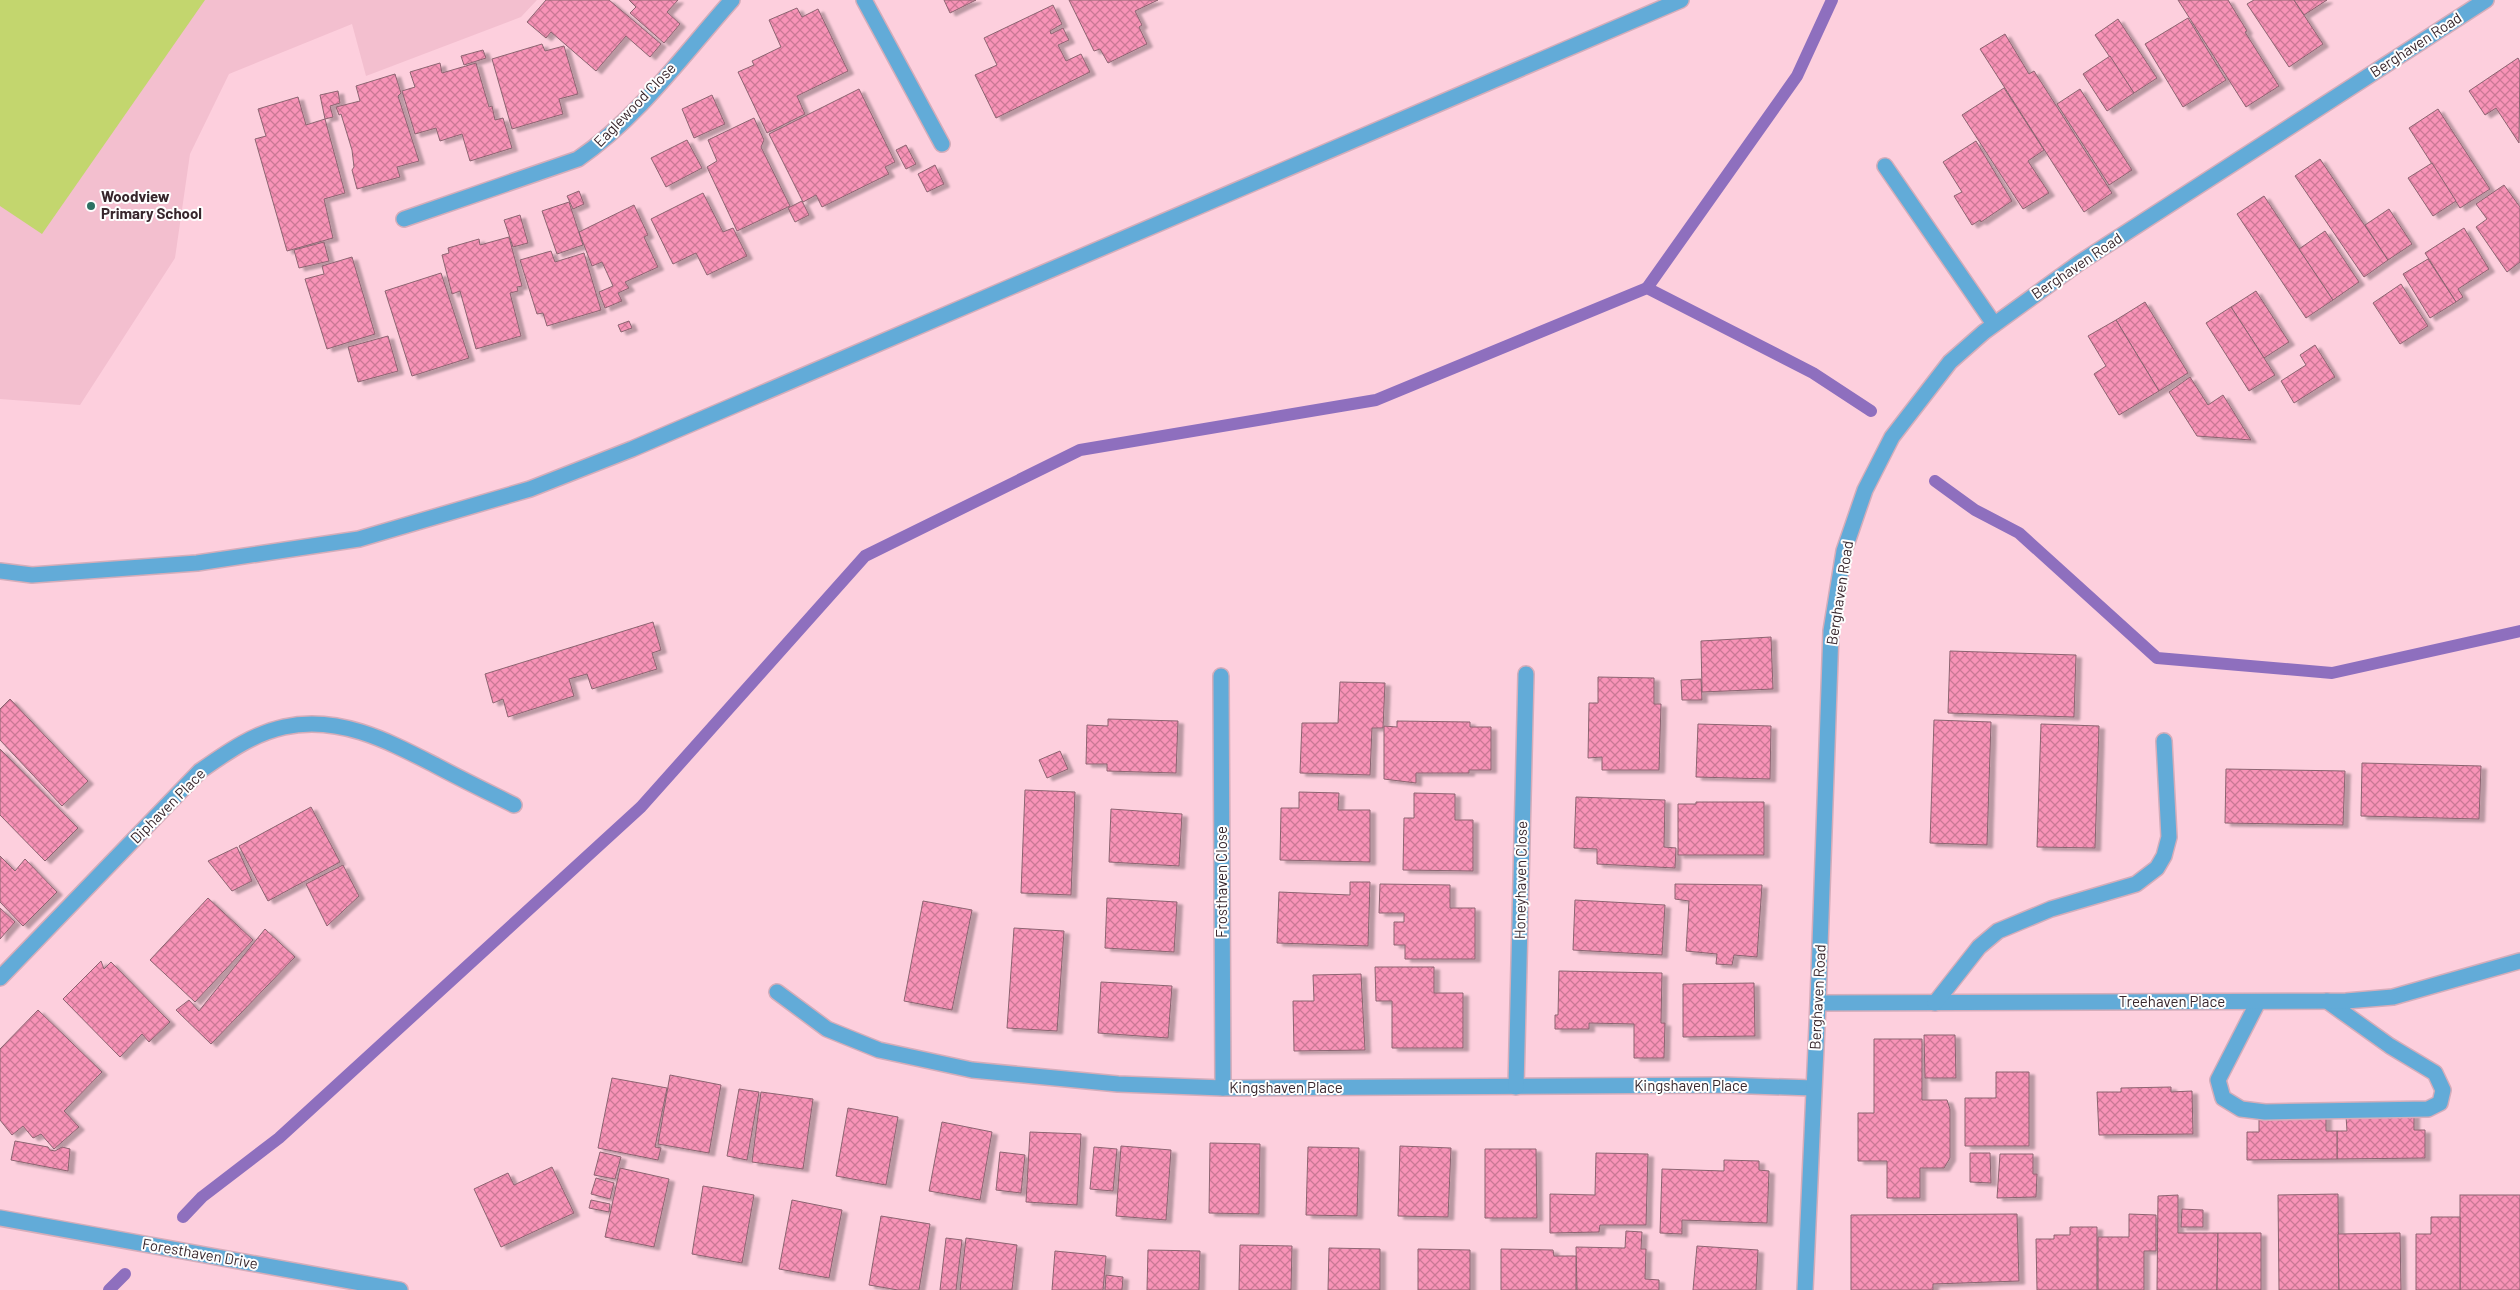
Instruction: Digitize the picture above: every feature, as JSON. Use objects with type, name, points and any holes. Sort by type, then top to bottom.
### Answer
[{"type":"street","name":"Eaglewood Close","points":[[404,220],[578,159],[601,144],[637,107],[732,0]]},
{"type":"street","points":[[864,0],[942,144]]},
{"type":"street","points":[[0,571],[32,575],[197,563],[360,539],[530,489],[650,441],[1681,0]]},
{"type":"street","name":"Berghaven Road","points":[[1805,1290],[1818,1003],[1831,631],[1844,551],[1865,490],[1892,437],[1950,362],[1994,324],[2079,263],[2486,0]]},
{"type":"street","points":[[1884,166],[1994,324]]},
{"type":"street","name":"Honeyhaven Close","points":[[1516,1086],[1526,674]]},
{"type":"street","name":"Frosthaven Close","points":[[1222,676],[1223,1088]]},
{"type":"street","name":"Diphaven Place","points":[[0,978],[200,771],[229,750],[256,736],[284,727],[317,724],[351,729],[380,737],[514,805]]},
{"type":"street","points":[[1935,1003],[1978,947],[1998,931],[2051,909],[2136,884],[2157,868],[2164,856],[2169,837],[2164,741]]},
{"type":"street","name":"Treehaven Place","points":[[1818,1003],[2327,1001],[2393,997],[2520,961]]},
{"type":"street","name":"Kingshaven Place","points":[[777,992],[828,1029],[879,1050],[972,1070],[1118,1084],[1223,1088],[1723,1085],[1814,1088]]},
{"type":"street","points":[[2258,1002],[2218,1080],[2223,1098],[2240,1109],[2265,1112],[2428,1109],[2440,1103],[2443,1090],[2435,1073],[2390,1046],[2327,1001]]},
{"type":"street","name":"Foresthaven Drive","points":[[0,1218],[335,1284],[400,1290]]},
{"type":"shaded area","name":"Woodview Primary School","points":[[0,0],[537,0],[521,17],[366,76],[352,24],[229,74],[190,154],[175,258],[80,405],[0,399]]},
{"type":"green space","points":[[0,0],[205,0],[42,234],[0,206]]},
{"type":"building","points":[[546,0],[609,0],[661,44],[650,57],[626,36],[596,71],[551,32],[546,38],[527,22]]},
{"type":"building","points":[[629,0],[678,0],[667,12],[680,24],[664,43],[630,13],[636,7]]},
{"type":"building","points":[[944,0],[976,0],[950,13]]},
{"type":"building","points":[[1069,0],[1158,0],[1135,11],[1142,25],[1139,27],[1147,44],[1108,63],[1100,49],[1094,51]]},
{"type":"building","points":[[2178,0],[2228,0],[2247,31],[2245,32],[2279,86],[2246,107]]},
{"type":"building","points":[[2254,0],[2294,0],[2323,44],[2289,67],[2247,4]]},
{"type":"building","points":[[2294,0],[2327,0],[2304,15]]},
{"type":"building","points":[[1053,5],[1062,24],[1050,31],[1051,34],[1063,28],[1069,40],[1058,45],[1066,61],[1081,54],[1090,72],[996,118],[975,75],[997,65],[984,38]]},
{"type":"building","points":[[797,8],[802,17],[818,9],[848,71],[797,96],[805,114],[767,133],[738,72],[754,65],[752,61],[781,47],[769,20]]},
{"type":"building","points":[[2188,18],[2226,80],[2183,107],[2145,44]]},
{"type":"building","points":[[2118,19],[2157,78],[2134,93],[2095,35]]},
{"type":"building","points":[[2005,34],[2029,74],[2034,71],[2112,193],[2084,212],[1980,49]]},
{"type":"building","points":[[542,44],[545,51],[564,46],[578,94],[559,99],[563,114],[512,129],[492,59]]},
{"type":"building","points":[[483,50],[486,58],[464,65],[461,56]]},
{"type":"building","points":[[2110,56],[2134,93],[2107,111],[2083,74]]},
{"type":"building","points":[[2518,58],[2520,62],[2519,143],[2496,108],[2485,115],[2469,91]]},
{"type":"building","points":[[440,63],[442,73],[476,63],[489,107],[492,106],[495,120],[503,118],[512,148],[470,161],[462,134],[440,141],[436,128],[415,134],[402,91],[415,87],[410,72]]},
{"type":"building","points":[[395,74],[401,93],[398,96],[419,161],[397,167],[400,177],[357,189],[352,170],[354,167],[352,150],[341,114],[339,115],[336,107],[360,101],[356,86]]},
{"type":"building","points":[[2004,88],[2044,150],[2028,161],[2049,193],[2023,209],[1962,115]]},
{"type":"building","points":[[859,89],[895,162],[885,167],[889,174],[822,207],[816,195],[803,202],[769,134]]},
{"type":"building","points":[[2080,89],[2132,170],[2109,185],[2057,104]]},
{"type":"building","points":[[338,91],[340,103],[330,106],[333,117],[325,119],[320,95]]},
{"type":"building","points":[[712,95],[725,124],[694,138],[682,109]]},
{"type":"building","points":[[298,97],[306,125],[325,119],[345,193],[324,199],[333,238],[287,251],[255,139],[266,136],[258,109]]},
{"type":"building","points":[[2438,109],[2490,189],[2460,208],[2409,128]]},
{"type":"building","points":[[754,118],[764,140],[761,147],[790,206],[737,231],[707,167],[717,161],[708,140]]},
{"type":"building","points":[[687,140],[702,168],[666,187],[651,158]]},
{"type":"building","points":[[1976,141],[2012,201],[1981,222],[1980,220],[1972,225],[1954,196],[1962,192],[1943,162]]},
{"type":"building","points":[[906,145],[916,164],[906,169],[896,150]]},
{"type":"building","points":[[2320,159],[2388,260],[2364,277],[2295,176]]},
{"type":"building","points":[[2432,163],[2456,201],[2433,216],[2408,178]]},
{"type":"building","points":[[935,165],[944,184],[927,192],[918,174]]},
{"type":"building","points":[[2504,185],[2520,207],[2520,262],[2507,272],[2476,227],[2487,219],[2476,204]]},
{"type":"building","points":[[579,191],[584,204],[573,209],[567,196]]},
{"type":"building","points":[[703,193],[723,232],[733,228],[747,256],[707,275],[696,253],[673,264],[651,219]]},
{"type":"building","points":[[2264,196],[2333,300],[2306,318],[2237,214]]},
{"type":"building","points":[[802,201],[809,215],[795,222],[788,208]]},
{"type":"building","points":[[569,202],[583,245],[557,254],[542,211]]},
{"type":"building","points":[[634,205],[648,235],[644,237],[658,267],[625,282],[629,288],[618,293],[622,301],[605,308],[599,292],[613,286],[602,262],[592,266],[579,232]]},
{"type":"building","points":[[2389,209],[2412,244],[2388,260],[2365,225]]},
{"type":"building","points":[[520,215],[528,243],[513,247],[504,220]]},
{"type":"building","points":[[2464,228],[2489,269],[2458,289],[2463,297],[2456,302],[2425,253]]},
{"type":"building","points":[[2325,231],[2359,282],[2333,300],[2299,249]]},
{"type":"building","points":[[509,237],[522,286],[517,287],[518,291],[510,293],[521,336],[476,349],[460,291],[452,294],[442,255],[449,253],[448,248],[479,239],[480,245]]},
{"type":"building","points":[[324,242],[329,261],[299,268],[294,250]]},
{"type":"building","points":[[551,251],[555,262],[584,253],[601,310],[547,326],[543,313],[537,314],[520,260]]},
{"type":"building","points":[[352,257],[375,334],[327,349],[305,279],[324,274],[322,266]]},
{"type":"building","points":[[2428,259],[2456,302],[2430,318],[2403,274]]},
{"type":"building","points":[[441,273],[469,358],[412,376],[385,291]]},
{"type":"building","points":[[2401,284],[2428,326],[2400,344],[2373,303]]},
{"type":"building","points":[[2256,291],[2289,342],[2264,358],[2231,307]]},
{"type":"building","points":[[2145,302],[2188,373],[2159,391],[2116,320]]},
{"type":"building","points":[[2231,307],[2275,375],[2249,391],[2206,323]]},
{"type":"building","points":[[2116,320],[2159,391],[2119,415],[2094,374],[2106,366],[2088,336]]},
{"type":"building","points":[[629,321],[632,328],[621,332],[618,325]]},
{"type":"building","points":[[388,336],[398,371],[358,382],[348,347]]},
{"type":"building","points":[[2315,345],[2335,377],[2294,403],[2281,381],[2306,365],[2300,355]]},
{"type":"building","points":[[2190,377],[2208,405],[2223,395],[2251,440],[2197,436],[2169,392]]},
{"type":"building","points":[[653,622],[661,650],[652,653],[657,669],[592,689],[587,674],[569,679],[574,696],[508,717],[503,699],[493,703],[485,674]]},
{"type":"building","points":[[1771,637],[1773,689],[1702,692],[1701,641]]},
{"type":"building","points":[[1950,651],[2076,655],[2074,717],[1948,713]]},
{"type":"building","points":[[1598,677],[1654,678],[1654,704],[1661,704],[1659,770],[1602,770],[1602,757],[1588,758],[1589,703],[1598,703]]},
{"type":"building","points":[[1701,679],[1702,700],[1682,700],[1681,680]]},
{"type":"building","points":[[1340,682],[1385,683],[1383,728],[1372,728],[1370,775],[1300,773],[1302,723],[1338,723]]},
{"type":"building","points":[[10,699],[88,781],[62,806],[0,740],[0,709]]},
{"type":"building","points":[[1108,719],[1178,721],[1176,773],[1107,771],[1107,764],[1086,764],[1087,725],[1108,726]]},
{"type":"building","points":[[1934,720],[1991,722],[1987,845],[1930,843]]},
{"type":"building","points":[[1397,721],[1470,722],[1470,727],[1491,727],[1491,770],[1469,770],[1469,773],[1416,773],[1416,783],[1384,779],[1384,726],[1397,727]]},
{"type":"building","points":[[1698,724],[1771,726],[1770,779],[1696,777]]},
{"type":"building","points":[[2041,724],[2099,726],[2095,848],[2037,847]]},
{"type":"building","points":[[0,749],[78,828],[45,861],[0,815]]},
{"type":"building","points":[[1060,751],[1068,769],[1047,778],[1039,760]]},
{"type":"building","points":[[2362,763],[2481,766],[2479,819],[2361,816]]},
{"type":"building","points":[[2226,769],[2345,771],[2343,825],[2225,823]]},
{"type":"building","points":[[1025,790],[1075,792],[1071,895],[1021,893]]},
{"type":"building","points":[[1299,792],[1339,793],[1338,810],[1370,810],[1370,862],[1280,860],[1281,808],[1299,808]]},
{"type":"building","points":[[1414,793],[1455,794],[1455,820],[1473,820],[1473,871],[1403,870],[1404,818],[1414,818]]},
{"type":"building","points":[[1576,797],[1665,800],[1664,847],[1676,848],[1675,868],[1597,864],[1597,849],[1574,848]]},
{"type":"building","points":[[1696,802],[1764,802],[1764,855],[1678,855],[1678,804],[1696,804]]},
{"type":"building","points":[[311,807],[340,862],[268,901],[239,846]]},
{"type":"building","points":[[1111,809],[1182,814],[1179,866],[1109,862]]},
{"type":"building","points":[[237,847],[252,881],[232,891],[208,861]]},
{"type":"building","points":[[0,856],[15,871],[25,859],[57,892],[23,926],[0,902]]},
{"type":"building","points":[[343,865],[359,896],[327,926],[306,884]]},
{"type":"building","points":[[1350,882],[1370,882],[1368,946],[1277,943],[1279,892],[1350,895]]},
{"type":"building","points":[[1380,884],[1450,885],[1450,908],[1475,908],[1475,959],[1405,959],[1405,945],[1394,945],[1394,922],[1404,922],[1404,913],[1379,913]]},
{"type":"building","points":[[1675,884],[1762,885],[1757,957],[1734,955],[1732,965],[1716,964],[1717,954],[1686,951],[1689,901],[1675,899]]},
{"type":"building","points":[[208,898],[253,940],[195,1002],[150,960]]},
{"type":"building","points":[[1107,898],[1177,902],[1174,952],[1105,948]]},
{"type":"building","points":[[1575,900],[1665,905],[1662,955],[1573,950]]},
{"type":"building","points":[[923,901],[972,910],[952,1010],[904,1001]]},
{"type":"building","points":[[0,908],[15,922],[0,939]]},
{"type":"building","points":[[1014,928],[1064,931],[1057,1031],[1007,1028]]},
{"type":"building","points":[[265,929],[295,957],[211,1044],[176,1010],[189,1000],[199,1011]]},
{"type":"building","points":[[101,961],[104,969],[111,962],[170,1022],[149,1042],[142,1034],[120,1057],[63,999]]},
{"type":"building","points":[[1375,967],[1434,967],[1434,993],[1463,993],[1463,1048],[1392,1048],[1392,1001],[1376,1001]]},
{"type":"building","points":[[1559,971],[1662,973],[1661,1023],[1665,1023],[1664,1058],[1634,1058],[1634,1024],[1589,1023],[1589,1029],[1555,1029],[1555,1015],[1558,1015]]},
{"type":"building","points":[[1361,974],[1365,1050],[1294,1051],[1293,1001],[1314,1001],[1313,975]]},
{"type":"building","points":[[1101,982],[1172,986],[1168,1038],[1098,1033]]},
{"type":"building","points":[[1754,983],[1755,1036],[1683,1037],[1683,984]]},
{"type":"building","points":[[38,1010],[102,1072],[64,1111],[79,1127],[54,1149],[41,1134],[33,1138],[23,1126],[12,1135],[0,1120],[0,1049]]},
{"type":"building","points":[[1924,1035],[1955,1035],[1956,1078],[1925,1078]]},
{"type":"building","points":[[1874,1039],[1922,1039],[1922,1100],[1947,1100],[1950,1109],[1950,1158],[1944,1168],[1920,1168],[1920,1198],[1887,1198],[1887,1161],[1858,1161],[1858,1113],[1874,1113]]},
{"type":"building","points":[[1996,1072],[2029,1072],[2029,1146],[1965,1146],[1965,1098],[1996,1098]]},
{"type":"building","points":[[670,1075],[721,1085],[709,1153],[658,1144]]},
{"type":"building","points":[[612,1078],[667,1088],[655,1147],[661,1148],[658,1160],[598,1148]]},
{"type":"building","points":[[2171,1087],[2171,1092],[2192,1091],[2193,1134],[2099,1135],[2097,1092],[2121,1092],[2121,1088]]},
{"type":"building","points":[[739,1089],[759,1092],[747,1160],[727,1156]]},
{"type":"building","points":[[761,1092],[813,1099],[803,1169],[752,1162]]},
{"type":"building","points":[[848,1108],[898,1117],[886,1185],[836,1176]]},
{"type":"building","points":[[2414,1114],[2414,1130],[2425,1130],[2425,1158],[2337,1159],[2337,1131],[2347,1131],[2346,1116]]},
{"type":"building","points":[[2326,1115],[2326,1131],[2337,1131],[2337,1159],[2247,1160],[2247,1132],[2259,1132],[2259,1116]]},
{"type":"building","points":[[942,1122],[992,1132],[980,1200],[929,1191]]},
{"type":"building","points":[[1030,1132],[1081,1134],[1077,1205],[1026,1202]]},
{"type":"building","points":[[15,1141],[48,1147],[50,1150],[55,1151],[62,1147],[70,1149],[68,1171],[11,1160]]},
{"type":"building","points":[[1210,1143],[1260,1144],[1259,1214],[1209,1213]]},
{"type":"building","points":[[1121,1146],[1171,1150],[1166,1220],[1116,1216]]},
{"type":"building","points":[[1400,1146],[1451,1148],[1448,1217],[1398,1216]]},
{"type":"building","points":[[1094,1147],[1117,1149],[1113,1191],[1090,1189]]},
{"type":"building","points":[[1308,1147],[1359,1148],[1357,1216],[1306,1215]]},
{"type":"building","points":[[1485,1149],[1536,1149],[1537,1218],[1485,1218]]},
{"type":"building","points":[[600,1152],[621,1157],[615,1179],[594,1175]]},
{"type":"building","points":[[1000,1152],[1025,1155],[1021,1193],[996,1190]]},
{"type":"building","points":[[1596,1153],[1648,1154],[1646,1225],[1600,1225],[1599,1232],[1550,1233],[1550,1194],[1595,1195]]},
{"type":"building","points":[[1970,1153],[1990,1153],[1991,1183],[1970,1182]]},
{"type":"building","points":[[2000,1154],[2033,1154],[2033,1174],[2037,1174],[2036,1197],[1997,1198]]},
{"type":"building","points":[[1724,1160],[1759,1161],[1759,1170],[1769,1171],[1767,1223],[1682,1220],[1682,1234],[1660,1233],[1662,1169],[1724,1171]]},
{"type":"building","points":[[552,1167],[574,1213],[501,1247],[474,1189],[508,1173],[514,1185]]},
{"type":"building","points":[[620,1168],[669,1179],[654,1247],[605,1237]]},
{"type":"building","points":[[596,1178],[614,1183],[610,1199],[591,1194]]},
{"type":"building","points":[[703,1186],[754,1195],[742,1263],[692,1254]]},
{"type":"building","points":[[2338,1194],[2339,1290],[2279,1290],[2278,1195]]},
{"type":"building","points":[[2178,1195],[2178,1233],[2218,1233],[2217,1290],[2157,1290],[2158,1196]]},
{"type":"building","points":[[2460,1195],[2520,1195],[2520,1290],[2460,1290]]},
{"type":"building","points":[[591,1200],[610,1204],[609,1212],[589,1208]]},
{"type":"building","points":[[792,1200],[842,1210],[829,1278],[779,1269]]},
{"type":"building","points":[[2182,1209],[2203,1210],[2203,1227],[2181,1227]]},
{"type":"building","points":[[2017,1214],[2019,1281],[1933,1284],[1933,1290],[1851,1290],[1851,1215]]},
{"type":"building","points":[[2129,1214],[2156,1215],[2156,1251],[2144,1251],[2144,1290],[2098,1290],[2098,1237],[2129,1237]]},
{"type":"building","points":[[881,1216],[930,1224],[919,1290],[898,1290],[869,1285]]},
{"type":"building","points":[[2431,1217],[2460,1217],[2460,1290],[2416,1290],[2416,1234],[2431,1234]]},
{"type":"building","points":[[2070,1227],[2097,1227],[2097,1290],[2037,1290],[2036,1239],[2054,1239],[2054,1235],[2070,1235]]},
{"type":"building","points":[[1626,1231],[1642,1232],[1641,1249],[1646,1249],[1645,1279],[1659,1280],[1659,1290],[1577,1290],[1576,1247],[1625,1248]]},
{"type":"building","points":[[2218,1233],[2261,1233],[2261,1290],[2217,1290]]},
{"type":"building","points":[[2400,1233],[2401,1290],[2339,1290],[2338,1234]]},
{"type":"building","points":[[946,1238],[962,1240],[956,1290],[940,1290]]},
{"type":"building","points":[[966,1238],[1017,1245],[1012,1290],[960,1290]]},
{"type":"building","points":[[1240,1245],[1292,1246],[1291,1290],[1239,1290]]},
{"type":"building","points":[[1697,1246],[1758,1250],[1756,1290],[1693,1290]]},
{"type":"building","points":[[1329,1248],[1380,1249],[1380,1290],[1328,1290]]},
{"type":"building","points":[[1418,1249],[1470,1250],[1470,1290],[1418,1290]]},
{"type":"building","points":[[1501,1249],[1553,1250],[1554,1256],[1576,1256],[1576,1290],[1501,1290]]},
{"type":"building","points":[[1148,1250],[1200,1251],[1199,1290],[1147,1290]]},
{"type":"building","points":[[1055,1251],[1106,1256],[1103,1290],[1052,1290]]},
{"type":"building","points":[[1106,1275],[1123,1277],[1122,1290],[1105,1290]]},
{"type":"waterway","points":[[1647,288],[1797,76],[1832,0]]},
{"type":"waterway","points":[[183,1217],[202,1197],[279,1138],[641,807],[865,556],[1080,450],[1376,400],[1647,288],[1813,373],[1871,411]]},
{"type":"waterway","points":[[1935,481],[1975,510],[2019,533],[2157,658],[2332,673],[2520,631]]},
{"type":"waterway","points":[[109,1290],[125,1274]]},
{"type":"place","name":"Woodview Primary School","points":[[91,206]]}]
